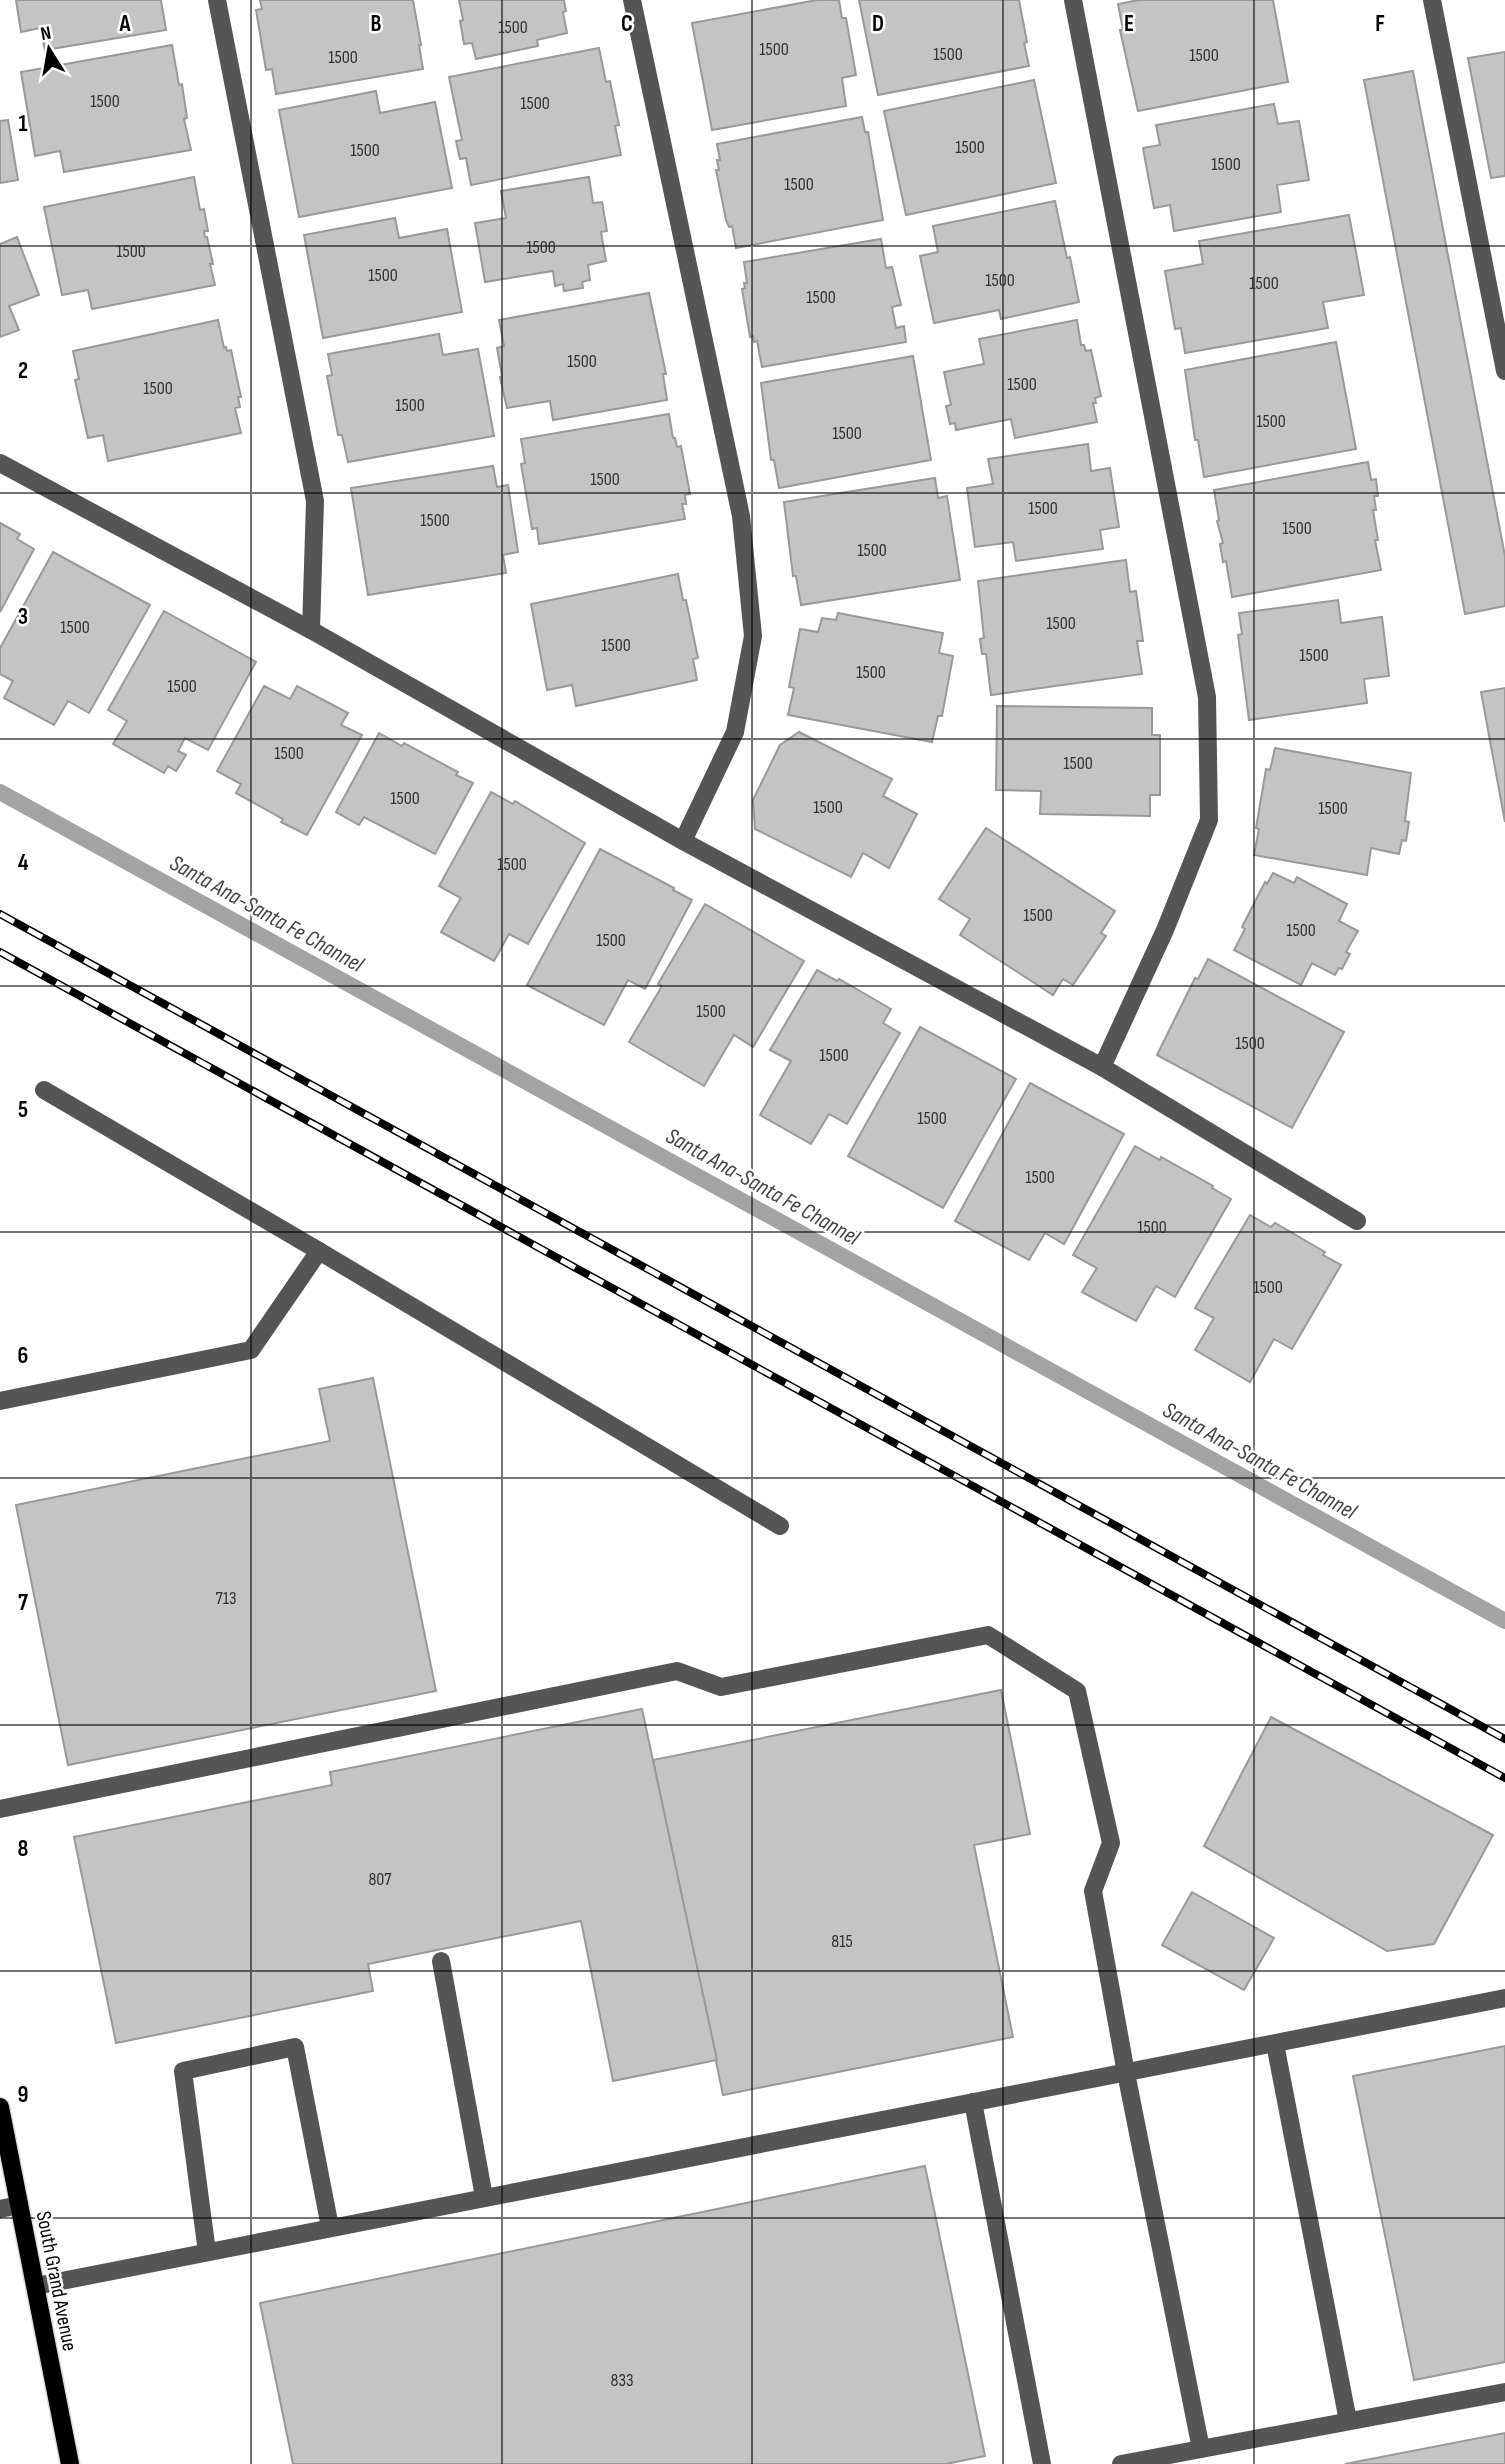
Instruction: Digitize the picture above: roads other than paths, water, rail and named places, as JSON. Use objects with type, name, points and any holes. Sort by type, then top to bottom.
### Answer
[{"type":"main road","name":"South Grand Avenue","points":[[0,2107],[70,2464]]},
{"type":"street","points":[[217,0],[315,501],[311,630]]},
{"type":"street","points":[[632,0],[741,516],[753,636],[735,732],[683,841]]},
{"type":"street","points":[[1073,0],[1207,697],[1209,820],[1165,930],[1102,1068]]},
{"type":"street","points":[[1432,0],[1505,371]]},
{"type":"street","points":[[0,463],[311,630],[683,841],[1102,1068],[1357,1221]]},
{"type":"street","points":[[44,1090],[320,1251],[780,1526]]},
{"type":"street","points":[[0,1401],[251,1350],[320,1251]]},
{"type":"street","points":[[0,1809],[677,1671],[721,1687],[988,1634],[1077,1691],[1111,1843],[1093,1891],[1126,2073],[1201,2449]]},
{"type":"street","points":[[441,1961],[484,2197]]},
{"type":"street","points":[[36,2286],[1505,1998]]},
{"type":"street","points":[[1275,2044],[1348,2421]]},
{"type":"street","points":[[207,2252],[183,2071],[295,2047],[330,2227]]},
{"type":"street","points":[[973,2102],[1042,2464]]},
{"type":"street","points":[[0,2209],[19,2205]]},
{"type":"street","points":[[1121,2464],[1505,2392]]},
{"type":"waterway","name":"Santa Ana-Santa Fe Channel","points":[[0,792],[1505,1621]]},
{"type":"railway","points":[[0,914],[1505,1739]]},
{"type":"railway","points":[[0,952],[1505,1778]]}]
